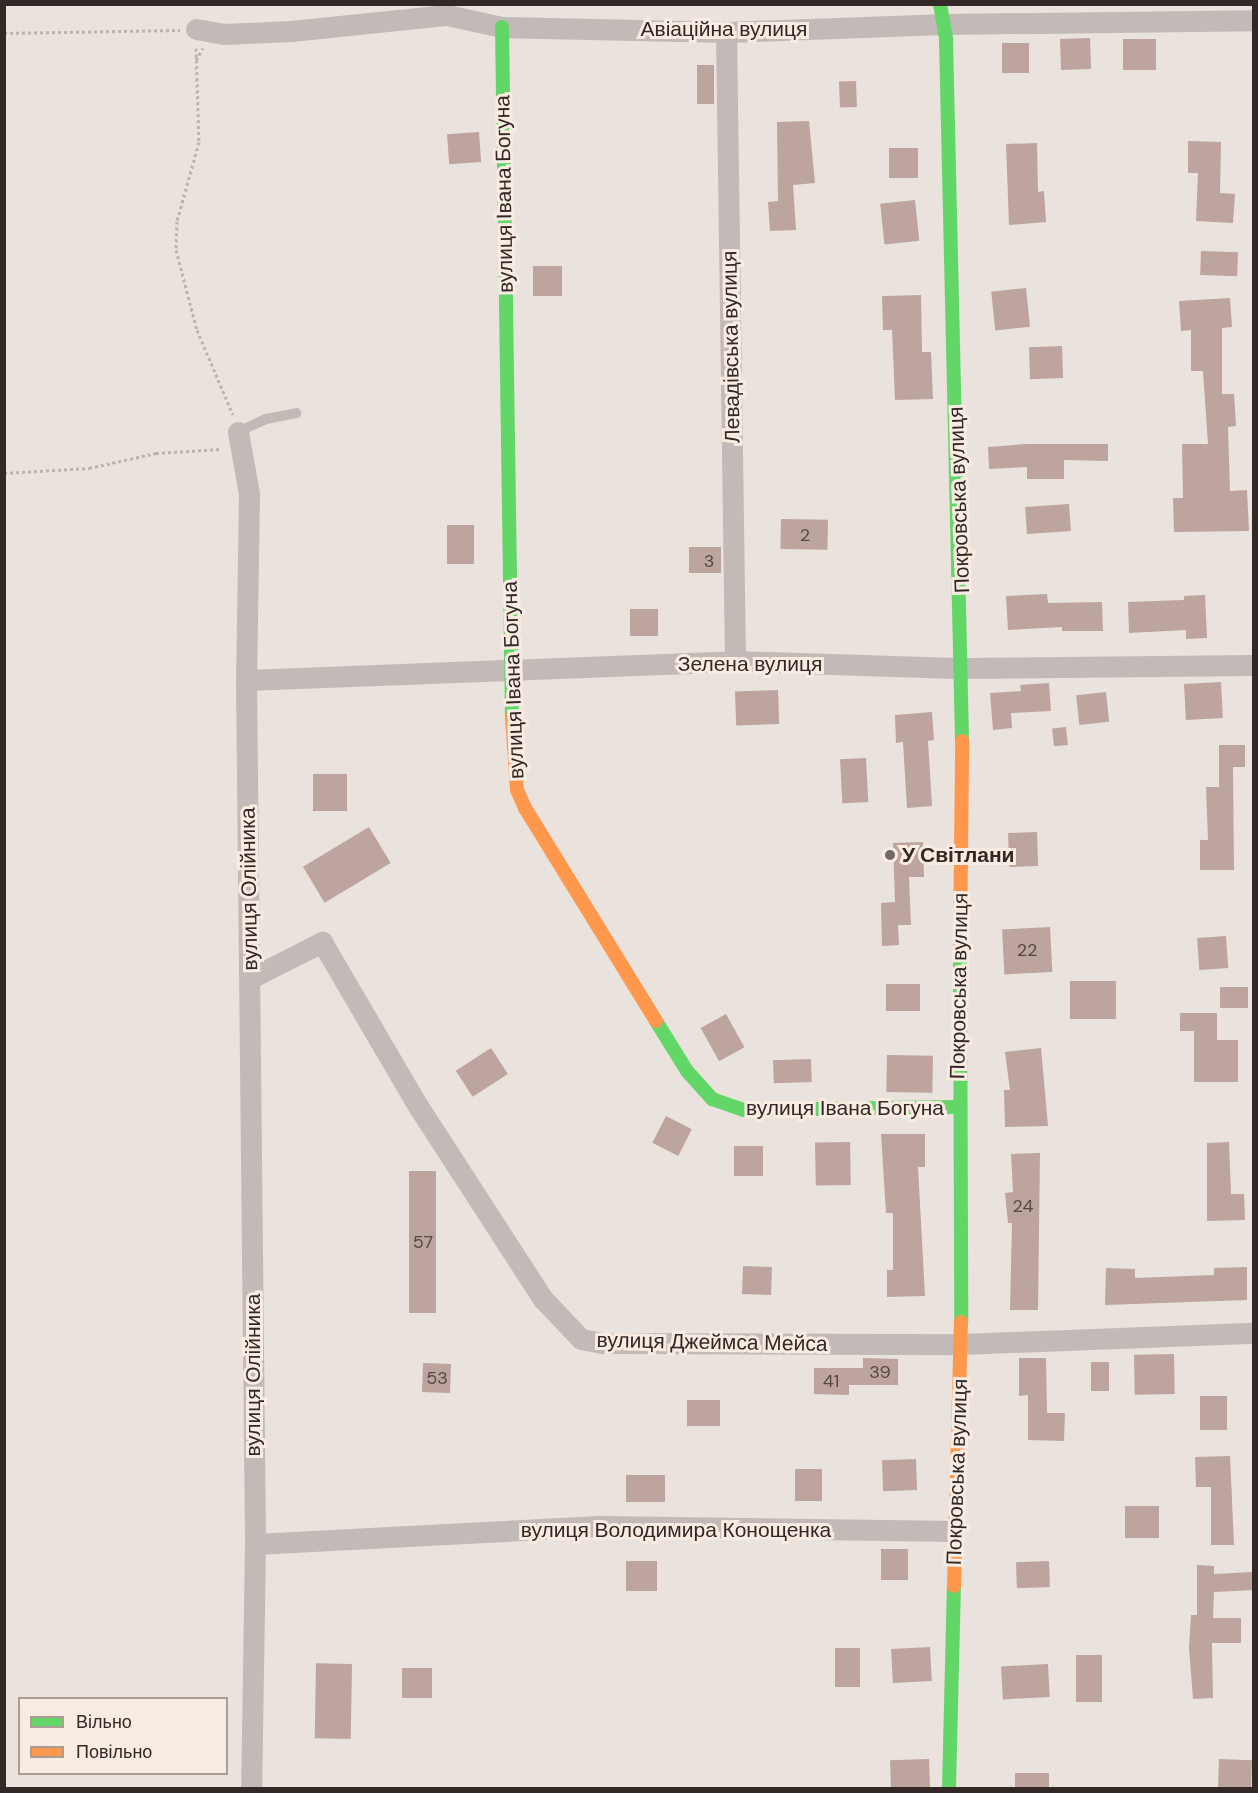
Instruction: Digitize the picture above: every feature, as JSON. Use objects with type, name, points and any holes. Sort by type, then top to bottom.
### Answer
[{"type":"street","name":"Авіаційна вулиця","points":[[196,29],[224,34],[291,31],[447,15],[502,27],[726,32],[942,14],[1254,20]]},
{"type":"street","name":"Покровська вулиця","points":[[942,14],[963,668],[958,1107],[961,1344],[954,1531],[949,1788]]},
{"type":"street","name":"вулиця Івана Богуна","points":[[502,27],[509,669],[517,790],[525,808],[699,1087],[727,1107],[744,1110],[958,1107]]},
{"type":"street","name":"Левадівська вулиця","points":[[726,32],[735,661]]},
{"type":"street","name":"вулиця Олійника","points":[[239,438],[249,494],[246,680],[251,978],[255,1544],[251,1788]]},
{"type":"street","name":"Зелена вулиця","points":[[246,680],[735,661],[963,668],[1254,664]]},
{"type":"street","name":"вулиця Джеймса Мейса","points":[[251,978],[322,942],[418,1106],[530,1280],[564,1325],[581,1339],[602,1343],[961,1344],[1254,1332]]},
{"type":"street","name":"вулиця Володимира Конощенка","points":[[255,1544],[603,1526],[954,1531]]},
{"type":"lane","points":[[239,438],[266,419],[296,413]]},
{"type":"path","points":[[4,33],[196,29],[199,142],[177,221],[176,250],[196,330],[239,438],[89,468],[4,472]]},
{"type":"building","points":[[1090,38],[1091,69],[1061,70],[1060,39]]},
{"type":"building","points":[[1123,39],[1156,39],[1156,70],[1123,70]]},
{"type":"building","points":[[1002,43],[1029,43],[1029,73],[1002,73]]},
{"type":"building","points":[[697,65],[714,65],[714,104],[697,104]]},
{"type":"building","points":[[856,81],[857,107],[840,108],[839,82]]},
{"type":"building","points":[[809,121],[815,183],[793,185],[796,230],[770,231],[768,202],[778,201],[777,122]]},
{"type":"building","points":[[479,132],[481,162],[449,164],[447,134]]},
{"type":"building","points":[[1188,141],[1221,142],[1220,193],[1235,194],[1233,223],[1196,221],[1198,173],[1188,173]]},
{"type":"building","points":[[1037,143],[1038,192],[1044,191],[1046,222],[1009,225],[1006,144]]},
{"type":"building","points":[[889,148],[918,148],[918,178],[889,178]]},
{"type":"building","points":[[915,200],[919,241],[884,244],[880,204]]},
{"type":"building","points":[[1201,251],[1238,252],[1237,276],[1200,275]]},
{"type":"building","points":[[533,266],[562,266],[562,296],[533,296]]},
{"type":"building","points":[[1026,288],[1030,327],[995,330],[991,292]]},
{"type":"building","points":[[921,295],[922,352],[931,352],[933,399],[895,400],[892,330],[883,330],[882,296]]},
{"type":"building","points":[[1230,298],[1232,327],[1222,328],[1222,394],[1234,394],[1236,426],[1228,427],[1230,491],[1247,490],[1249,531],[1174,532],[1173,498],[1183,498],[1182,444],[1208,444],[1203,371],[1191,371],[1191,330],[1181,331],[1179,301]]},
{"type":"building","points":[[1062,346],[1063,378],[1030,379],[1029,347]]},
{"type":"building","points":[[1026,444],[1108,444],[1108,461],[1064,460],[1064,479],[1027,479],[1027,467],[989,469],[988,447]]},
{"type":"building","points":[[1069,504],[1071,531],[1027,534],[1025,507]]},
{"type":"building","points":[[781,519],[828,520],[827,550],[780,549]]},
{"type":"building","points":[[447,525],[474,525],[474,564],[447,564]]},
{"type":"building","points":[[689,547],[721,547],[721,573],[689,573]]},
{"type":"building","points":[[1047,594],[1048,603],[1102,602],[1103,631],[1062,631],[1062,627],[1008,630],[1006,596]]},
{"type":"building","points":[[1205,595],[1207,638],[1186,639],[1186,630],[1129,633],[1128,602],[1184,600],[1184,596]]},
{"type":"building","points":[[630,609],[658,609],[658,636],[630,636]]},
{"type":"building","points":[[1221,682],[1223,718],[1186,720],[1184,684]]},
{"type":"building","points":[[1049,683],[1051,711],[1011,713],[1012,728],[993,730],[990,693],[1021,691],[1020,685]]},
{"type":"building","points":[[778,690],[779,724],[736,725],[735,692]]},
{"type":"building","points":[[1106,692],[1109,722],[1079,725],[1076,695]]},
{"type":"building","points":[[932,712],[934,740],[928,741],[932,806],[907,808],[903,742],[896,743],[895,715]]},
{"type":"building","points":[[1066,727],[1068,745],[1054,746],[1052,728]]},
{"type":"building","points":[[1219,745],[1245,745],[1245,767],[1233,767],[1234,870],[1200,870],[1200,840],[1208,840],[1206,787],[1219,787]]},
{"type":"building","points":[[866,758],[868,802],[842,803],[840,759]]},
{"type":"building","points":[[313,774],[347,774],[347,811],[313,811]]},
{"type":"building","points":[[369,827],[391,863],[325,903],[303,867]]},
{"type":"building","points":[[1037,832],[1038,866],[1009,867],[1008,833]]},
{"type":"building","points":[[923,842],[924,877],[909,877],[911,925],[898,925],[899,945],[882,946],[881,903],[895,902],[893,843]]},
{"type":"building","points":[[1050,927],[1052,972],[1004,974],[1002,930]]},
{"type":"building","points":[[1226,936],[1228,968],[1199,970],[1197,938]]},
{"type":"building","points":[[1070,981],[1116,981],[1116,1019],[1070,1019]]},
{"type":"building","points":[[886,984],[920,984],[920,1011],[886,1011]]},
{"type":"building","points":[[1220,987],[1248,987],[1248,1008],[1220,1008]]},
{"type":"building","points":[[1180,1013],[1217,1013],[1217,1040],[1238,1040],[1238,1082],[1194,1082],[1194,1031],[1180,1031]]},
{"type":"building","points":[[726,1014],[744,1047],[719,1061],[701,1028]]},
{"type":"building","points":[[491,1048],[508,1074],[473,1097],[456,1071]]},
{"type":"building","points":[[1041,1048],[1048,1126],[1005,1127],[1004,1090],[1010,1090],[1005,1052]]},
{"type":"building","points":[[887,1055],[933,1056],[932,1093],[886,1092]]},
{"type":"building","points":[[811,1059],[812,1082],[774,1083],[773,1060]]},
{"type":"building","points":[[666,1116],[692,1129],[678,1156],[652,1143]]},
{"type":"building","points":[[881,1134],[925,1134],[925,1167],[918,1167],[925,1296],[887,1297],[887,1270],[893,1270],[893,1213],[886,1213]]},
{"type":"building","points":[[850,1142],[851,1185],[816,1186],[815,1143]]},
{"type":"building","points":[[1229,1142],[1231,1194],[1244,1194],[1245,1220],[1207,1221],[1207,1143]]},
{"type":"building","points":[[734,1146],[763,1146],[763,1176],[734,1176]]},
{"type":"building","points":[[1040,1153],[1038,1310],[1010,1310],[1012,1223],[1008,1223],[1005,1193],[1013,1192],[1011,1154]]},
{"type":"building","points":[[409,1171],[436,1171],[436,1313],[409,1313]]},
{"type":"building","points":[[743,1266],[772,1267],[771,1295],[742,1294]]},
{"type":"building","points":[[1247,1267],[1247,1300],[1105,1305],[1106,1268],[1135,1269],[1135,1278],[1214,1275],[1214,1268]]},
{"type":"building","points":[[1174,1354],[1175,1394],[1135,1395],[1134,1355]]},
{"type":"building","points":[[863,1358],[898,1359],[898,1385],[849,1385],[849,1395],[814,1394],[814,1368],[863,1368]]},
{"type":"building","points":[[1019,1358],[1046,1358],[1047,1413],[1065,1413],[1064,1441],[1028,1440],[1028,1395],[1019,1396]]},
{"type":"building","points":[[1091,1362],[1109,1362],[1109,1391],[1091,1391]]},
{"type":"building","points":[[423,1363],[451,1364],[450,1393],[422,1392]]},
{"type":"building","points":[[1200,1396],[1227,1396],[1227,1430],[1200,1430]]},
{"type":"building","points":[[687,1400],[720,1400],[720,1426],[687,1426]]},
{"type":"building","points":[[1230,1456],[1234,1545],[1211,1545],[1211,1487],[1196,1487],[1195,1457]]},
{"type":"building","points":[[916,1459],[917,1490],[883,1491],[882,1460]]},
{"type":"building","points":[[795,1469],[822,1469],[822,1501],[795,1501]]},
{"type":"building","points":[[626,1475],[665,1475],[665,1502],[626,1502]]},
{"type":"building","points":[[1125,1506],[1159,1506],[1159,1538],[1125,1538]]},
{"type":"building","points":[[881,1549],[908,1549],[908,1580],[881,1580]]},
{"type":"building","points":[[626,1561],[657,1561],[657,1591],[626,1591]]},
{"type":"building","points":[[1049,1561],[1050,1587],[1017,1588],[1016,1562]]},
{"type":"building","points":[[1197,1565],[1214,1566],[1214,1574],[1253,1572],[1254,1590],[1214,1592],[1213,1618],[1241,1618],[1241,1643],[1212,1643],[1213,1698],[1193,1699],[1189,1648],[1191,1615],[1197,1615]]},
{"type":"building","points":[[930,1647],[932,1681],[893,1683],[891,1649]]},
{"type":"building","points":[[835,1648],[860,1648],[860,1687],[835,1687]]},
{"type":"building","points":[[1076,1655],[1102,1655],[1102,1702],[1076,1702]]},
{"type":"building","points":[[316,1663],[352,1664],[351,1739],[315,1738]]},
{"type":"building","points":[[1048,1664],[1050,1697],[1003,1699],[1001,1666]]},
{"type":"building","points":[[402,1668],[432,1668],[432,1698],[402,1698]]},
{"type":"building","points":[[929,1759],[930,1787],[891,1788],[890,1760]]},
{"type":"building","points":[[1219,1759],[1252,1760],[1251,1788],[1218,1788]]},
{"type":"building","points":[[1015,1773],[1049,1773],[1049,1788],[1015,1788]]},
{"type":"traffic: fast","points":[[940,4],[946,39],[962,741]]},
{"type":"traffic: fast","points":[[502,27],[512,717]]},
{"type":"traffic: fast","points":[[960,949],[961,1322]]},
{"type":"traffic: fast","points":[[656,1021],[687,1071],[712,1099],[744,1110],[958,1107]]},
{"type":"traffic: fast","points":[[949,1788],[954,1586]]},
{"type":"traffic: slow","points":[[512,717],[517,790],[525,808],[656,1021]]},
{"type":"traffic: slow","points":[[960,949],[962,741]]},
{"type":"traffic: slow","points":[[954,1586],[961,1322]]},
{"type":"place","name":"У Світлани","points":[[890,855]]}]
